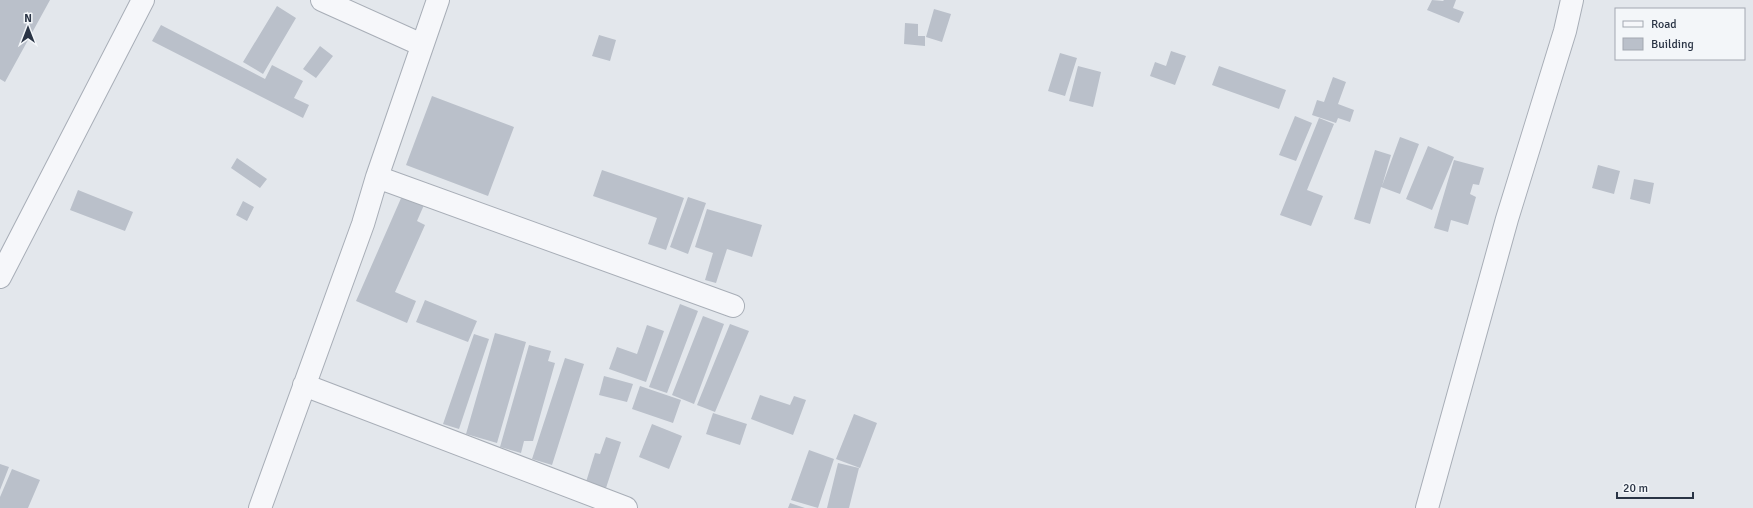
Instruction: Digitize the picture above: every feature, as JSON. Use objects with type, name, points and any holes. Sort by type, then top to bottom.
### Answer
[{"type":"street","points":[[0,277],[143,0]]},
{"type":"street","points":[[322,0],[422,45]]},
{"type":"street","points":[[260,508],[363,224],[377,177],[438,0]]},
{"type":"street","points":[[1427,508],[1507,219],[1565,31],[1572,0]]},
{"type":"street","points":[[377,177],[733,306]]},
{"type":"street","points":[[304,385],[626,508]]},
{"type":"building","points":[[0,0],[50,0],[5,82],[0,79]]},
{"type":"building","points":[[1432,0],[1456,0],[1453,8],[1464,12],[1459,23],[1427,10]]},
{"type":"building","points":[[277,6],[296,18],[263,74],[243,62]]},
{"type":"building","points":[[934,9],[951,14],[942,42],[926,37]]},
{"type":"building","points":[[905,23],[918,24],[918,36],[925,36],[925,46],[904,44]]},
{"type":"building","points":[[161,25],[265,79],[272,65],[303,81],[294,98],[309,105],[303,118],[152,41]]},
{"type":"building","points":[[599,35],[616,40],[610,61],[592,56]]},
{"type":"building","points":[[320,46],[333,56],[316,78],[303,69]]},
{"type":"building","points":[[1171,51],[1186,56],[1175,85],[1150,76],[1155,62],[1166,66]]},
{"type":"building","points":[[1060,53],[1077,58],[1065,96],[1048,91]]},
{"type":"building","points":[[1078,66],[1101,72],[1093,107],[1069,101]]},
{"type":"building","points":[[1219,66],[1286,90],[1279,109],[1212,85]]},
{"type":"building","points":[[1333,77],[1346,82],[1338,104],[1354,110],[1350,122],[1338,118],[1336,123],[1312,115],[1317,100],[1324,102]]},
{"type":"building","points":[[432,96],[514,127],[488,196],[406,165]]},
{"type":"building","points":[[1295,116],[1312,123],[1296,161],[1279,155]]},
{"type":"building","points":[[1319,118],[1334,124],[1307,190],[1323,196],[1311,226],[1280,215]]},
{"type":"building","points":[[1400,137],[1419,144],[1400,194],[1381,187],[1370,224],[1354,219],[1375,150],[1391,155],[1382,186]]},
{"type":"building","points":[[1428,146],[1454,157],[1432,210],[1406,199]]},
{"type":"building","points":[[237,158],[267,179],[260,188],[231,168]]},
{"type":"building","points":[[1454,160],[1484,168],[1479,185],[1473,184],[1470,194],[1476,197],[1468,225],[1451,220],[1448,232],[1434,228]]},
{"type":"building","points":[[1598,165],[1620,171],[1614,194],[1592,188]]},
{"type":"building","points":[[602,170],[684,198],[666,250],[648,244],[657,218],[593,196]]},
{"type":"building","points":[[1634,179],[1654,183],[1650,204],[1630,199]]},
{"type":"building","points":[[78,190],[133,212],[125,231],[70,210]]},
{"type":"building","points":[[402,196],[424,205],[417,221],[425,225],[395,292],[416,301],[407,323],[356,301]]},
{"type":"building","points":[[688,197],[706,203],[688,254],[670,247]]},
{"type":"building","points":[[243,201],[254,207],[247,221],[236,215]]},
{"type":"building","points":[[707,209],[762,225],[752,257],[727,249],[716,283],[705,280],[713,253],[695,247]]},
{"type":"building","points":[[425,300],[477,321],[468,342],[416,322]]},
{"type":"building","points":[[680,304],[698,311],[667,393],[649,387]]},
{"type":"building","points":[[703,316],[724,324],[694,404],[672,395]]},
{"type":"building","points":[[730,324],[749,331],[715,412],[697,405]]},
{"type":"building","points":[[647,325],[664,331],[646,382],[609,369],[617,347],[637,354]]},
{"type":"building","points":[[495,333],[526,342],[497,443],[466,434]]},
{"type":"building","points":[[474,334],[489,339],[459,429],[443,424]]},
{"type":"building","points":[[529,345],[551,351],[548,361],[555,363],[533,441],[524,441],[521,453],[500,447]]},
{"type":"building","points":[[565,358],[584,364],[552,465],[532,459]]},
{"type":"building","points":[[604,376],[633,384],[627,402],[599,395]]},
{"type":"building","points":[[640,386],[681,400],[673,423],[632,409]]},
{"type":"building","points":[[760,395],[790,405],[794,396],[806,400],[793,435],[751,419]]},
{"type":"building","points":[[713,413],[747,424],[740,445],[706,434]]},
{"type":"building","points":[[854,414],[877,423],[860,468],[836,459]]},
{"type":"building","points":[[652,424],[682,436],[669,469],[639,457]]},
{"type":"building","points":[[606,437],[621,442],[606,488],[586,482],[595,453],[600,454]]},
{"type":"building","points":[[809,450],[834,459],[818,508],[791,500]]},
{"type":"building","points":[[838,463],[859,468],[849,508],[827,508]]},
{"type":"building","points":[[0,464],[9,467],[0,490]]},
{"type":"building","points":[[12,469],[40,480],[28,508],[0,508],[0,497]]},
{"type":"building","points":[[790,503],[805,508],[788,508]]}]
